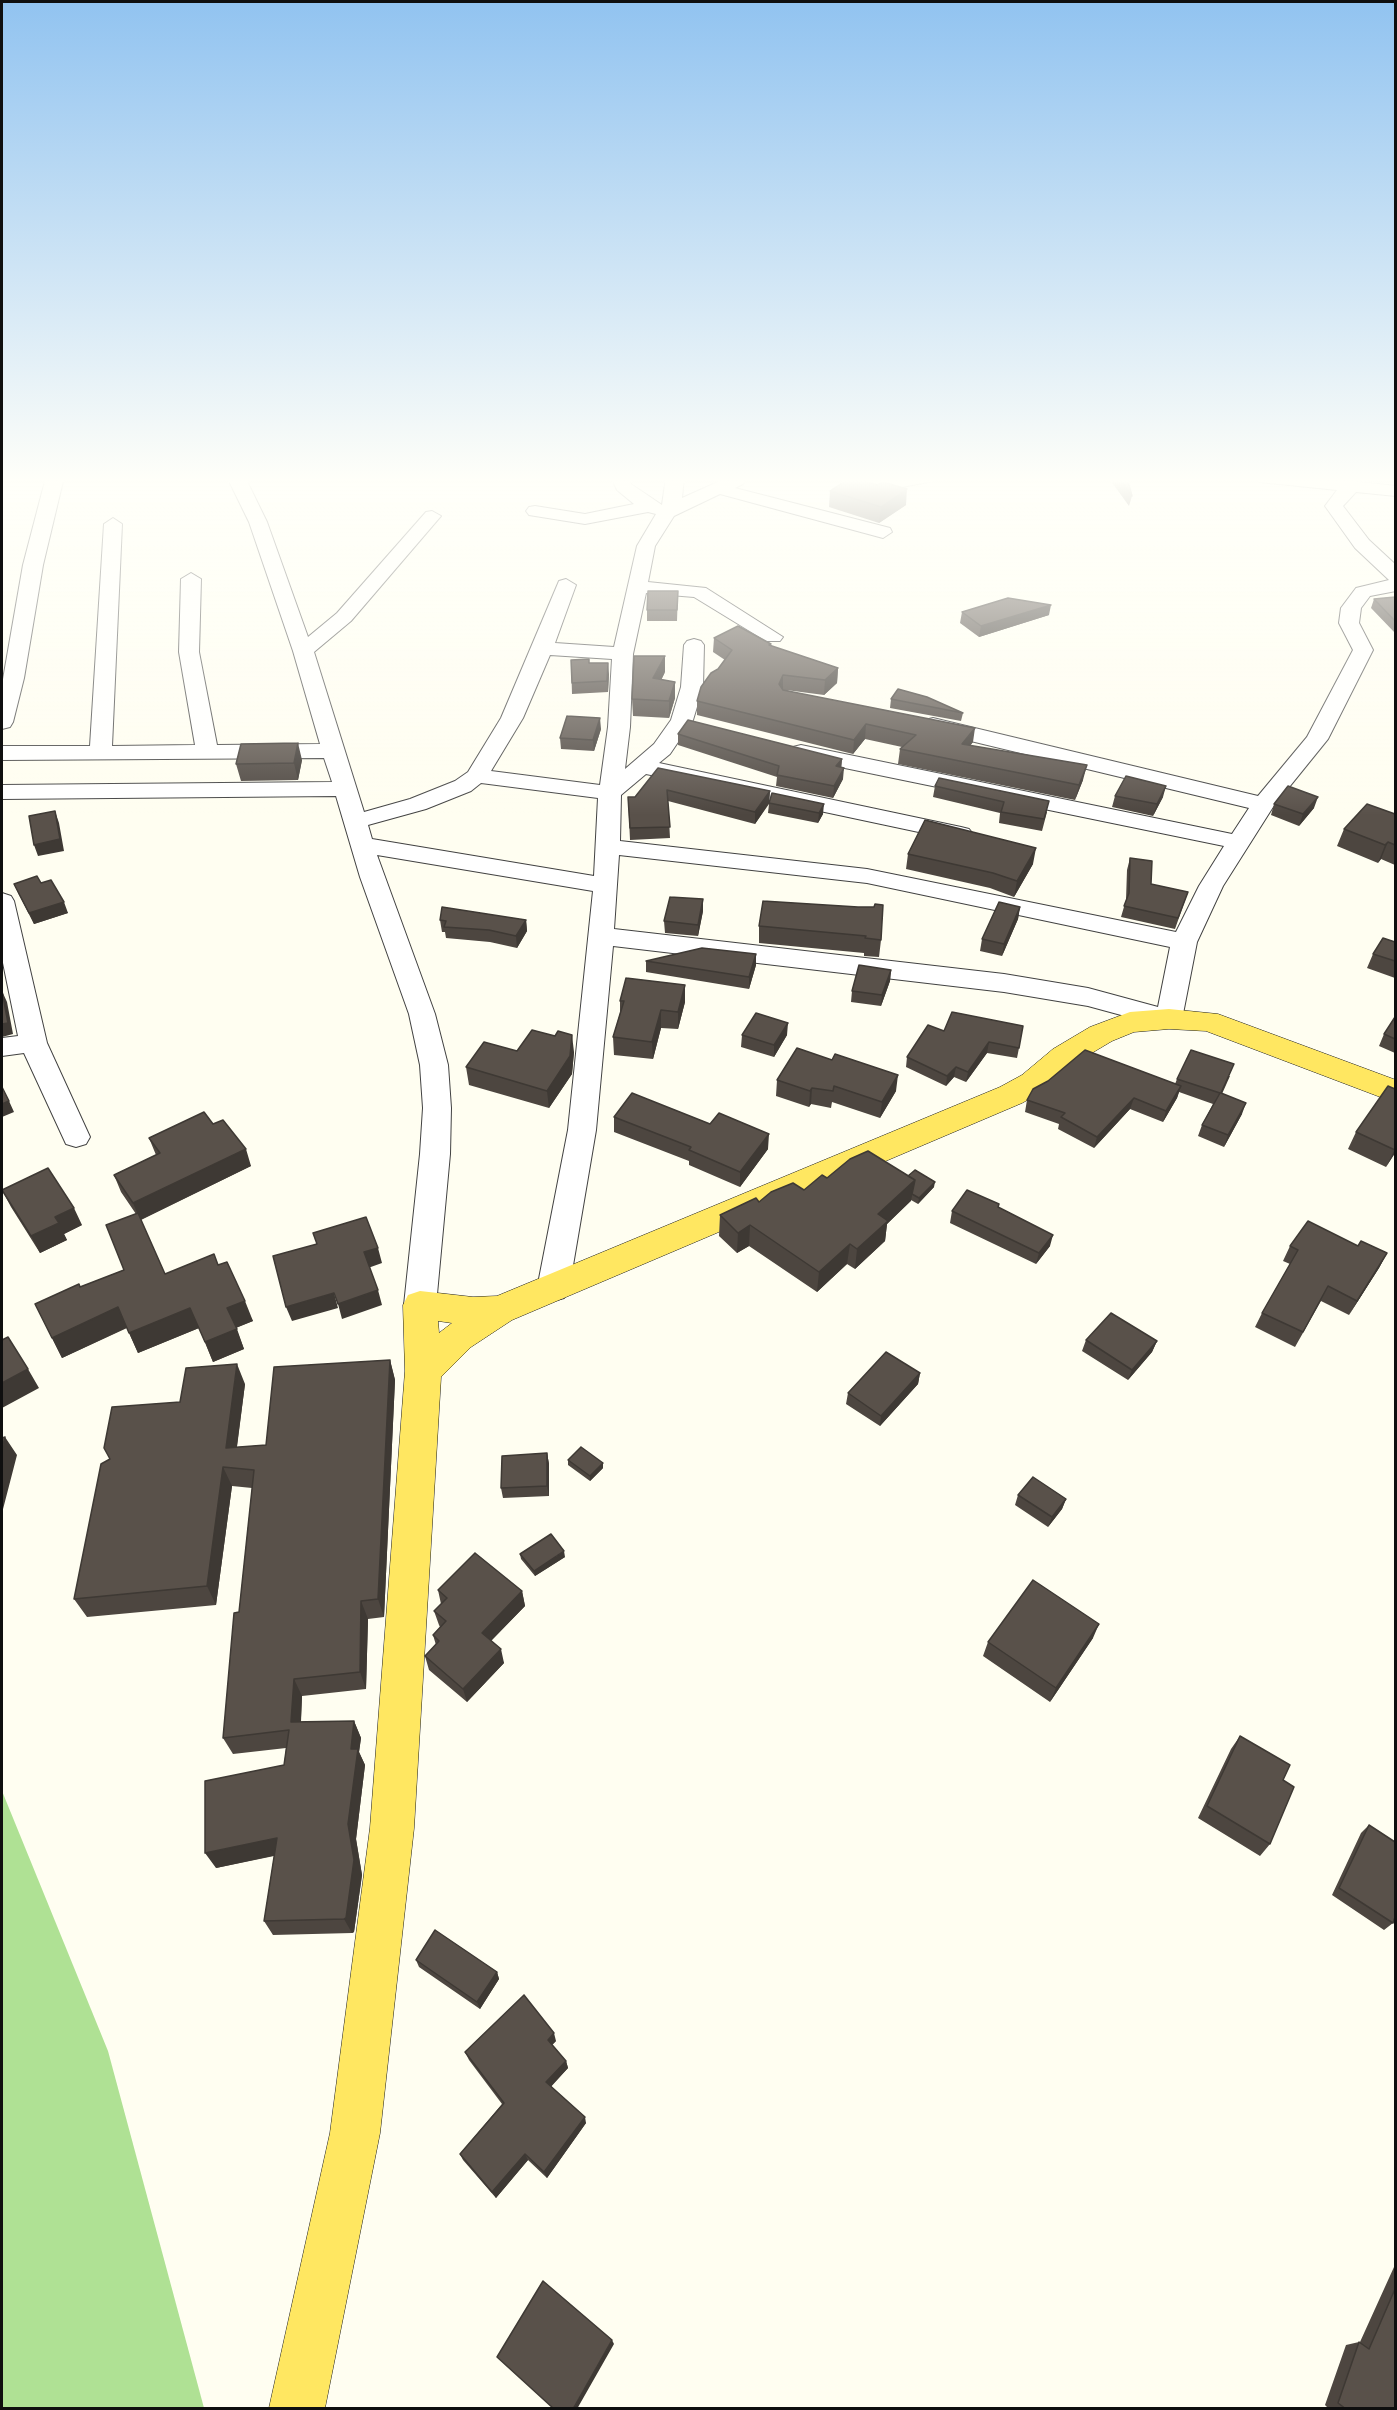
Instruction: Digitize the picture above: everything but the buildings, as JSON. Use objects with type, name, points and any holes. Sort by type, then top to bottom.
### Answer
[{"type":"main road","points":[[423,1371],[458,1336],[500,1310],[1011,1095],[1033,1083],[1064,1056],[1101,1034],[1130,1022],[1169,1019],[1208,1021],[1248,1034],[1395,1092]]},
{"type":"main road","points":[[297,2409],[355,2133],[392,1828],[423,1371],[420,1305],[473,1311],[500,1310]]},
{"type":"street","points":[[2,722],[14,678],[29,589]]},
{"type":"street","points":[[101,751],[110,589]]},
{"type":"street","points":[[190,589],[189,652],[207,751]]},
{"type":"street","points":[[282,589],[335,751],[363,845],[422,1014],[434,1065],[437,1107],[435,1154],[420,1305]]},
{"type":"street","points":[[303,651],[344,617],[368,589]]},
{"type":"street","points":[[356,821],[418,804],[463,786],[477,776],[512,718],[543,648],[564,589]]},
{"type":"street","points":[[553,1289],[582,1130],[606,886],[610,793],[619,727],[623,654],[637,589]]},
{"type":"street","points":[[673,589],[699,592],[773,637]]},
{"type":"street","points":[[601,936],[1004,983],[1088,997],[1169,1019],[1184,942],[1211,886],[1263,804],[1317,739],[1358,662],[1363,650],[1349,623],[1352,608],[1363,592],[1369,589]]},
{"type":"street","points":[[477,776],[610,793],[693,723],[694,645]]},
{"type":"street","points":[[543,648],[623,654]]},
{"type":"street","points":[[916,722],[973,733],[1263,804]]},
{"type":"street","points":[[780,746],[1238,842]]},
{"type":"street","points":[[2,753],[335,751]]},
{"type":"street","points":[[642,765],[978,838]]},
{"type":"street","points":[[2,792],[347,789]]},
{"type":"street","points":[[363,845],[606,886]]},
{"type":"street","points":[[608,847],[867,876],[1184,942]]},
{"type":"street","points":[[2,901],[33,1043],[76,1137]]},
{"type":"street","points":[[2,1047],[33,1043]]},
{"type":"green space","points":[[2,1791],[108,2051],[204,2408],[2,2408]]}]
